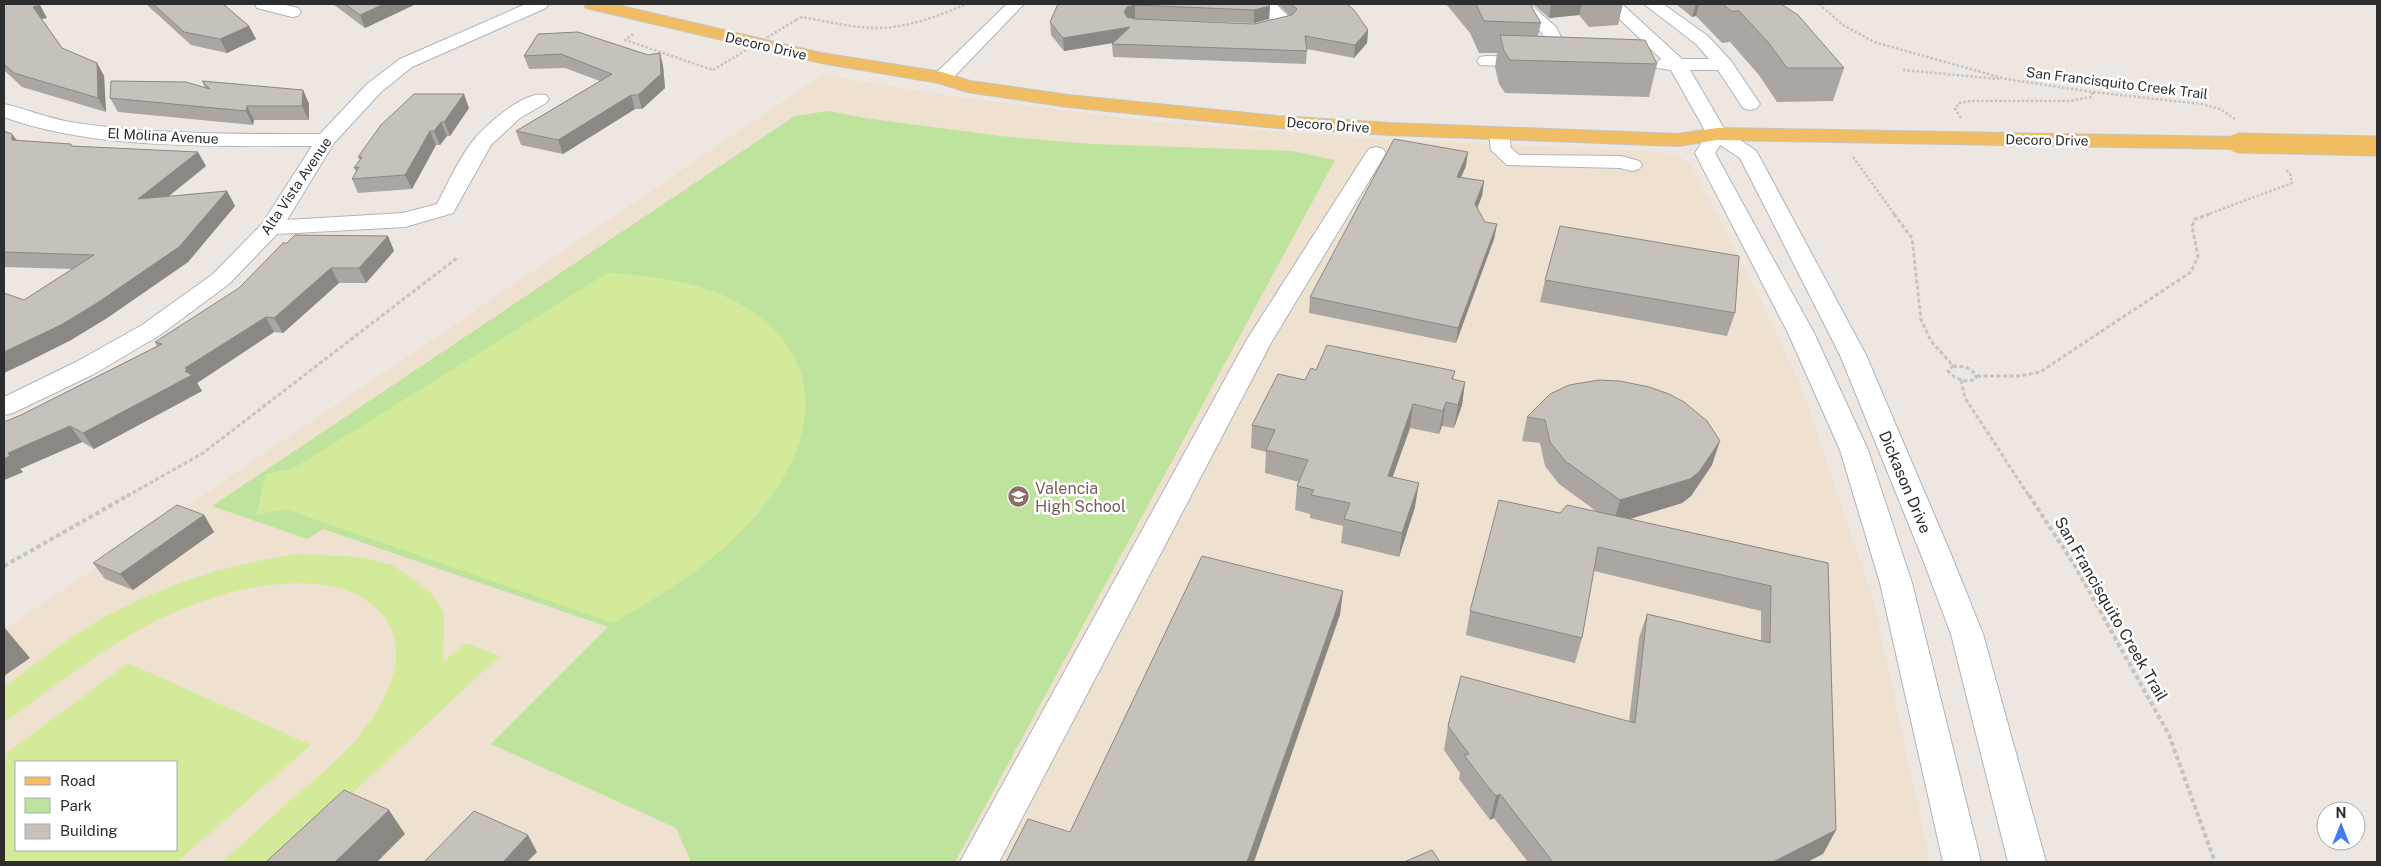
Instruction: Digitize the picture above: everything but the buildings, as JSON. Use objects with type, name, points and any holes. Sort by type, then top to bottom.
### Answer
[{"type":"main road","name":"Decoro Drive","points":[[592,4],[821,58],[942,78],[985,89],[1177,113],[1305,124],[1499,135],[1678,140],[1717,134],[2377,146]]},
{"type":"main road","name":"Decoro Drive","points":[[942,78],[972,74],[1097,91],[1198,101],[1438,118],[1679,123],[1717,134]]},
{"type":"street","points":[[263,4],[292,12]]},
{"type":"street","name":"Alta Vista Avenue","points":[[4,407],[85,368],[150,330],[221,279],[271,228],[326,140],[374,88],[406,63],[540,4]]},
{"type":"street","points":[[942,78],[1016,4]]},
{"type":"street","points":[[1266,4],[1277,24]]},
{"type":"street","points":[[1520,4],[1550,31],[1565,63]]},
{"type":"street","name":"Dickason Drive","points":[[1612,4],[1678,65],[1717,134],[1748,154],[1853,355],[1967,634],[2027,862]]},
{"type":"street","points":[[1652,4],[1702,40],[1724,66],[1750,104]]},
{"type":"street","points":[[1486,61],[1584,63]]},
{"type":"street","points":[[1650,64],[1724,66]]},
{"type":"street","points":[[271,228],[406,220],[445,208],[483,142],[513,114],[539,99]]},
{"type":"street","name":"El Molina Avenue","points":[[4,110],[26,119],[99,133],[194,140],[326,140]]},
{"type":"street","points":[[1717,134],[1705,153],[1801,333],[1854,450],[1896,583],[1962,862]]},
{"type":"street","points":[[1499,135],[1501,150],[1514,161],[1621,162],[1632,165]]},
{"type":"street","points":[[979,862],[1259,341],[1376,153]]},
{"type":"path","points":[[634,33],[624,40],[713,70],[802,17],[872,28],[890,27],[966,4]]},
{"type":"path","name":"San Francisquito Creek Trail","points":[[1819,4],[1843,25],[1874,42],[2006,79],[2093,92],[2202,104],[2220,109],[2238,121]]},
{"type":"path","points":[[1903,70],[1968,78],[2006,79]]},
{"type":"path","points":[[1978,138],[1954,109],[1959,103],[1970,100],[2070,101],[2091,97],[2093,92]]},
{"type":"path","points":[[1839,136],[1912,238],[1921,320],[1931,341],[1953,366],[1966,367],[1974,371],[1977,376]]},
{"type":"path","points":[[1961,380],[1970,381],[1977,376],[2020,376],[2040,372],[2191,272],[2198,256],[2192,226],[2194,219],[2292,183],[2290,174],[2283,168]]},
{"type":"path","points":[[4,566],[203,454],[457,258]]},
{"type":"path","name":"San Francisquito Creek Trail","points":[[1953,366],[1948,369],[1949,374],[1961,380],[1965,398],[2075,566],[2169,736],[2215,862]]},
{"type":"shaded area","name":"Valencia High School","points":[[822,75],[943,95],[1151,121],[1362,138],[1661,152],[1677,155],[1691,164],[1762,302],[1804,394],[1873,600],[1930,862],[4,862],[4,630]]},
{"type":"green space","points":[[828,111],[865,118],[1000,136],[1092,144],[1292,151],[1335,160],[955,862],[691,862],[676,828],[491,744],[608,627],[323,529],[308,539],[212,506],[795,116]]},
{"type":"green space","points":[[607,273],[648,276],[688,284],[715,292],[750,310],[776,332],[794,357],[804,385],[805,414],[799,445],[784,476],[762,508],[746,526],[730,543],[693,573],[613,623],[285,509],[256,515],[266,474],[294,468]]},
{"type":"green space","points":[[299,554],[360,557],[392,565],[431,593],[444,613],[443,662],[466,643],[500,656],[278,862],[222,862],[343,754],[358,737],[381,703],[390,684],[395,666],[396,647],[391,629],[381,613],[363,598],[347,590],[308,583],[246,589],[209,599],[153,622],[127,637],[77,670],[4,723],[4,687],[88,626],[148,596],[197,577],[247,563]]},
{"type":"green space","points":[[128,663],[311,745],[177,862],[4,862],[4,755]]},
{"type":"place","name":"Valencia High School","points":[[1019,497]]}]
